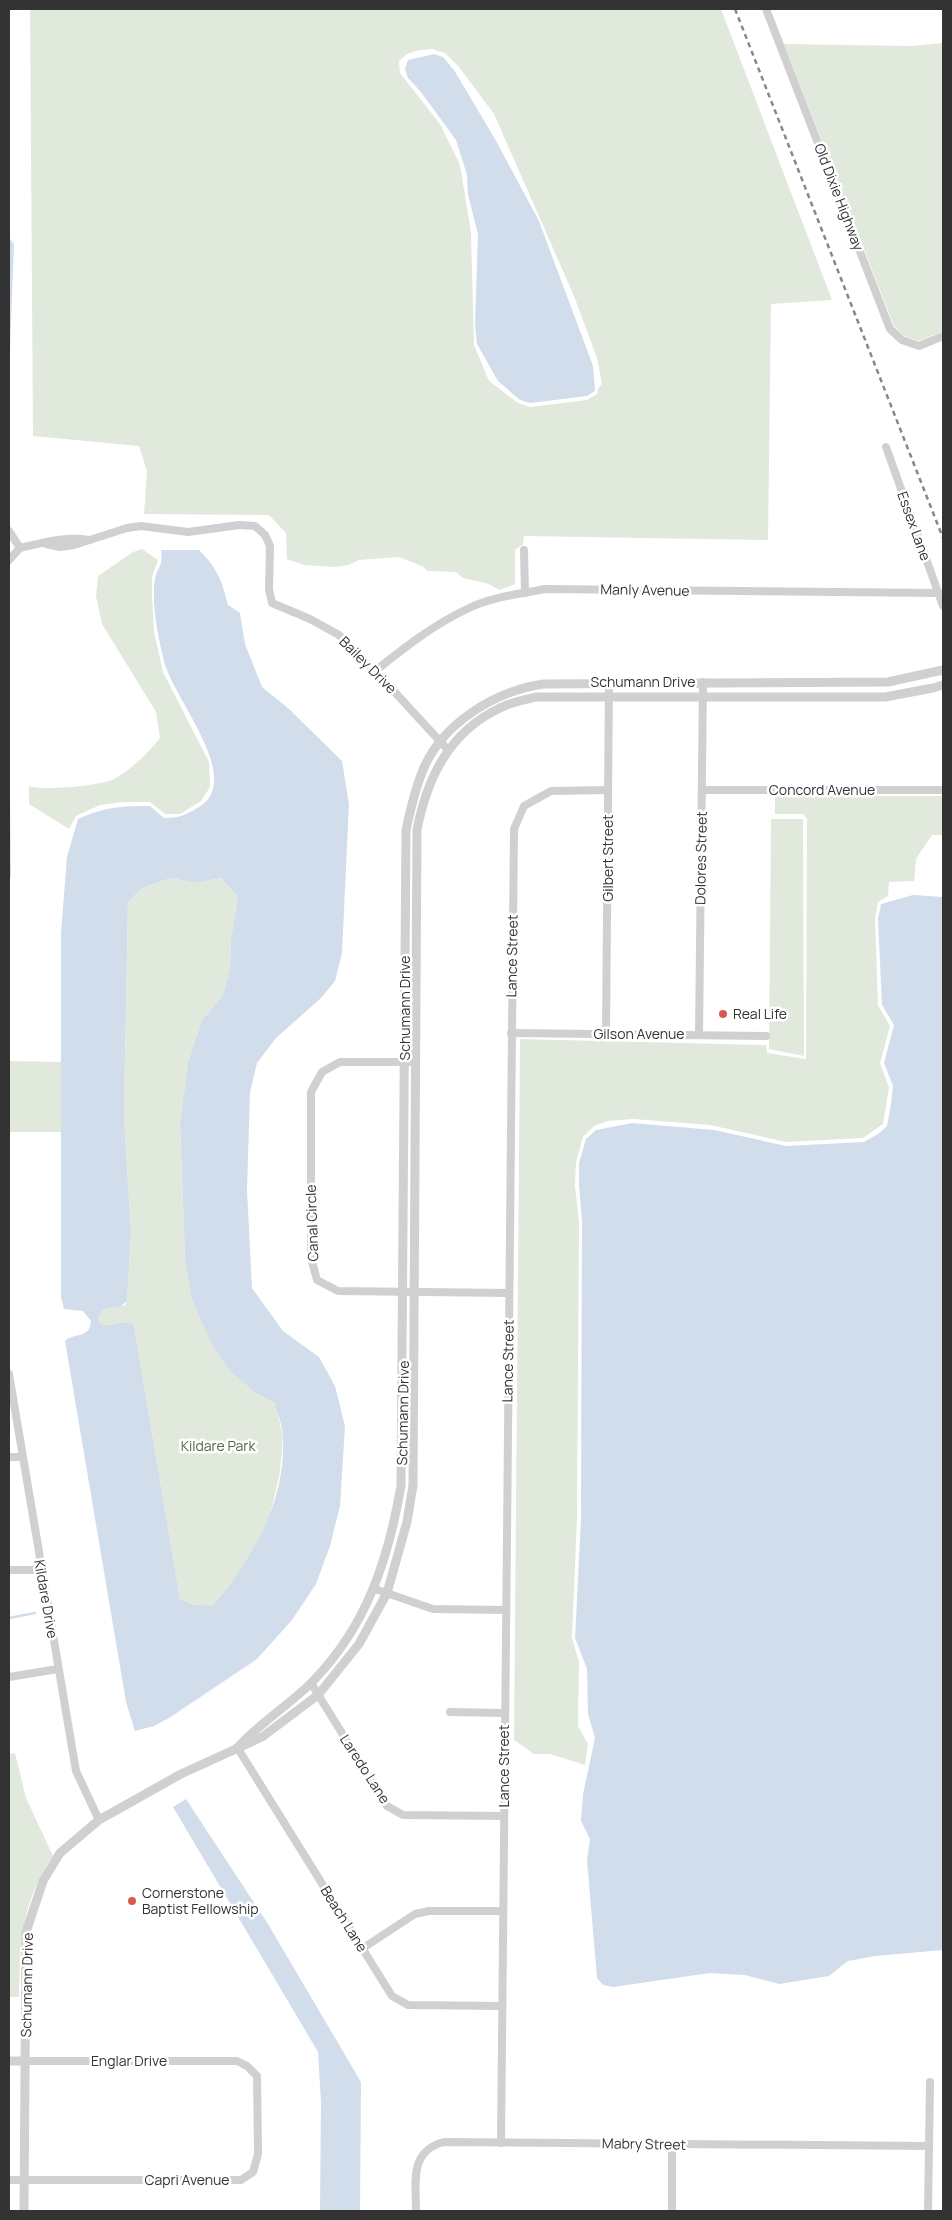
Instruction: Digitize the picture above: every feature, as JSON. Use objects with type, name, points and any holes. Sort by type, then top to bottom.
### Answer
[{"type":"street","name":"Old Dixie Highway","points":[[766,9],[890,329],[902,340],[919,346],[943,336]]},
{"type":"street","name":"Essex Lane","points":[[886,447],[943,606]]},
{"type":"street","name":"Bailey Drive","points":[[20,548],[46,544],[60,547],[140,526],[188,532],[239,525],[255,526],[265,535],[270,546],[268,589],[272,603],[310,619],[339,635],[448,750]]},
{"type":"street","points":[[9,531],[20,548],[9,560]]},
{"type":"street","points":[[524,550],[525,593]]},
{"type":"street","name":"Manly Avenue","points":[[375,671],[430,629],[468,608],[498,598],[545,589],[938,593]]},
{"type":"street","name":"Schumann Drive","points":[[237,1747],[254,1729],[284,1708],[311,1683],[359,1619],[375,1589],[388,1554],[402,1486],[406,830],[421,773],[440,741],[468,715],[505,693],[544,684],[609,682],[884,682],[943,670]]},
{"type":"street","name":"Gilbert Street","points":[[606,1034],[609,682]]},
{"type":"street","name":"Dolores Street","points":[[699,1034],[703,682]]},
{"type":"street","points":[[884,682],[885,697]]},
{"type":"street","points":[[795,683],[795,697]]},
{"type":"street","name":"Schumann Drive","points":[[24,2211],[26,1932],[43,1881],[60,1853],[99,1820],[181,1774],[262,1737],[318,1695],[359,1644],[387,1593],[407,1522],[413,1485],[417,830],[422,801],[433,772],[448,750],[475,724],[500,708],[536,696],[885,697],[943,685]]},
{"type":"street","name":"Lance Street","points":[[501,2143],[514,829],[524,806],[551,791],[608,790]]},
{"type":"street","name":"Concord Avenue","points":[[702,790],[943,790]]},
{"type":"street","name":"Gilson Avenue","points":[[511,1033],[766,1036]]},
{"type":"street","name":"Canal Circle","points":[[416,1062],[340,1062],[322,1072],[311,1092],[311,1258],[317,1280],[338,1291],[508,1293]]},
{"type":"street","name":"Kildare Drive","points":[[9,1374],[76,1771],[99,1820]]},
{"type":"street","points":[[9,1457],[22,1457]]},
{"type":"street","points":[[9,1570],[42,1570]]},
{"type":"street","points":[[375,1589],[433,1609],[506,1610]]},
{"type":"street","points":[[9,1677],[58,1669]]},
{"type":"street","name":"Laredo Lane","points":[[311,1683],[387,1806],[403,1815],[504,1816]]},
{"type":"street","points":[[450,1712],[504,1712]]},
{"type":"street","name":"Beach Lane","points":[[237,1747],[392,1996],[408,2005],[501,2006]]},
{"type":"street","points":[[363,1948],[415,1914],[429,1910],[502,1912]]},
{"type":"street","name":"Englar Drive","points":[[9,2061],[237,2061],[248,2066]]},
{"type":"street","name":"Capri Avenue","points":[[9,2180],[241,2180],[253,2172],[258,2154],[257,2076],[248,2066]]},
{"type":"street","points":[[928,2211],[930,2082]]},
{"type":"street","name":"Mabry Street","points":[[416,2211],[416,2168],[422,2153],[432,2145],[444,2142],[929,2146]]},
{"type":"street","points":[[672,2145],[672,2211]]},
{"type":"green space","points":[[30,9],[721,9],[832,300],[771,304],[768,540],[524,536],[523,544],[515,550],[515,584],[500,590],[486,583],[463,578],[456,572],[427,571],[424,567],[399,557],[359,560],[348,565],[335,567],[304,565],[287,559],[286,533],[269,515],[144,514],[147,471],[139,446],[33,436]],"holes":[[[432,49],[445,53],[459,67],[494,114],[574,296],[597,358],[602,384],[597,394],[587,400],[530,407],[518,403],[489,381],[474,345],[471,232],[460,165],[440,124],[400,73],[399,61],[410,53]]]},
{"type":"green space","points":[[943,43],[943,331],[919,341],[904,336],[894,326],[784,44],[912,46]]},
{"type":"green space","points":[[142,549],[158,560],[152,577],[152,595],[154,632],[163,672],[209,762],[210,787],[201,801],[180,814],[165,814],[150,802],[124,802],[100,805],[76,816],[69,829],[29,804],[29,786],[47,788],[72,787],[107,782],[127,771],[160,738],[156,712],[102,624],[96,596],[98,576],[133,552]]},
{"type":"green space","points":[[775,796],[943,796],[943,835],[932,835],[916,859],[914,881],[889,882],[888,896],[878,902],[875,919],[878,1005],[890,1026],[880,1063],[889,1087],[883,1124],[863,1138],[786,1142],[710,1125],[633,1119],[608,1121],[594,1126],[583,1137],[576,1162],[575,1186],[579,1221],[577,1518],[572,1638],[579,1662],[578,1726],[588,1744],[585,1765],[550,1754],[534,1754],[514,1740],[520,1039],[766,1045],[767,1053],[806,1059],[807,819],[803,814],[775,814]]},
{"type":"green space","points":[[771,819],[803,819],[804,1056],[769,1049]]},
{"type":"green space","name":"Kildare Park","points":[[171,878],[195,883],[221,878],[238,897],[231,938],[230,967],[223,995],[202,1020],[188,1062],[180,1123],[185,1259],[256,1393],[275,1403],[283,1436],[280,1472],[269,1520],[249,1560],[212,1606],[192,1604],[180,1599],[134,1325],[106,1325],[98,1321],[102,1310],[125,1305],[127,1301],[131,1233],[124,1115],[128,902],[142,888]]},
{"type":"green space","points":[[9,1061],[61,1062],[61,1132],[9,1132]]},
{"type":"green space","points":[[15,1753],[26,1798],[53,1856],[42,1873],[28,1907],[20,1959],[19,1997],[9,1997],[9,1754]]},
{"type":"water","points":[[434,54],[443,57],[454,70],[495,139],[539,221],[593,366],[595,391],[587,396],[530,403],[520,400],[498,381],[477,344],[475,325],[478,234],[468,195],[467,175],[456,140],[421,92],[408,78],[405,69],[408,60]]},
{"type":"water","points":[[9,238],[14,244],[9,378]]},
{"type":"water","points":[[161,550],[199,550],[218,575],[228,605],[240,613],[245,644],[262,687],[288,708],[342,761],[349,804],[342,953],[335,981],[321,998],[276,1038],[257,1063],[250,1092],[247,1190],[252,1288],[283,1331],[319,1357],[335,1386],[345,1426],[340,1506],[330,1546],[316,1584],[292,1620],[257,1659],[169,1718],[154,1726],[135,1731],[126,1702],[65,1341],[85,1333],[90,1327],[91,1321],[83,1311],[64,1309],[61,1297],[61,934],[67,857],[78,819],[105,810],[140,806],[150,806],[164,818],[178,817],[199,807],[211,794],[214,777],[210,758],[202,737],[164,661],[156,620],[154,588]],"holes":[[[171,878],[195,883],[221,878],[238,897],[231,938],[230,967],[223,995],[202,1020],[188,1062],[180,1123],[185,1259],[192,1299],[212,1345],[230,1371],[256,1393],[275,1403],[283,1437],[279,1484],[264,1528],[241,1568],[212,1606],[192,1604],[180,1599],[134,1325],[129,1323],[107,1325],[98,1321],[102,1310],[121,1306],[127,1301],[131,1233],[124,1115],[128,902],[142,888]]]},
{"type":"water","points":[[9,726],[11,877],[9,878]]},
{"type":"water","points":[[913,895],[943,897],[943,1950],[875,1956],[848,1961],[829,1976],[779,1984],[745,1975],[710,1973],[613,1987],[603,1985],[597,1978],[587,1860],[590,1839],[581,1821],[583,1794],[595,1738],[588,1714],[587,1669],[575,1638],[581,1519],[582,1221],[579,1163],[586,1139],[596,1130],[632,1123],[714,1130],[786,1146],[864,1142],[878,1134],[887,1126],[891,1104],[893,1086],[884,1063],[894,1025],[882,1005],[878,919],[881,904]]},
{"type":"water","points":[[186,1799],[268,1924],[361,2082],[360,2211],[320,2211],[321,2102],[318,2052],[173,1807]]},
{"type":"waterway","points":[[9,1618],[35,1613]]},
{"type":"railway","points":[[735,9],[943,538]]},
{"type":"place","name":"Real Life","points":[[723,1014]]},
{"type":"place","name":"Cornerstone Baptist Fellowship","points":[[132,1901]]}]
